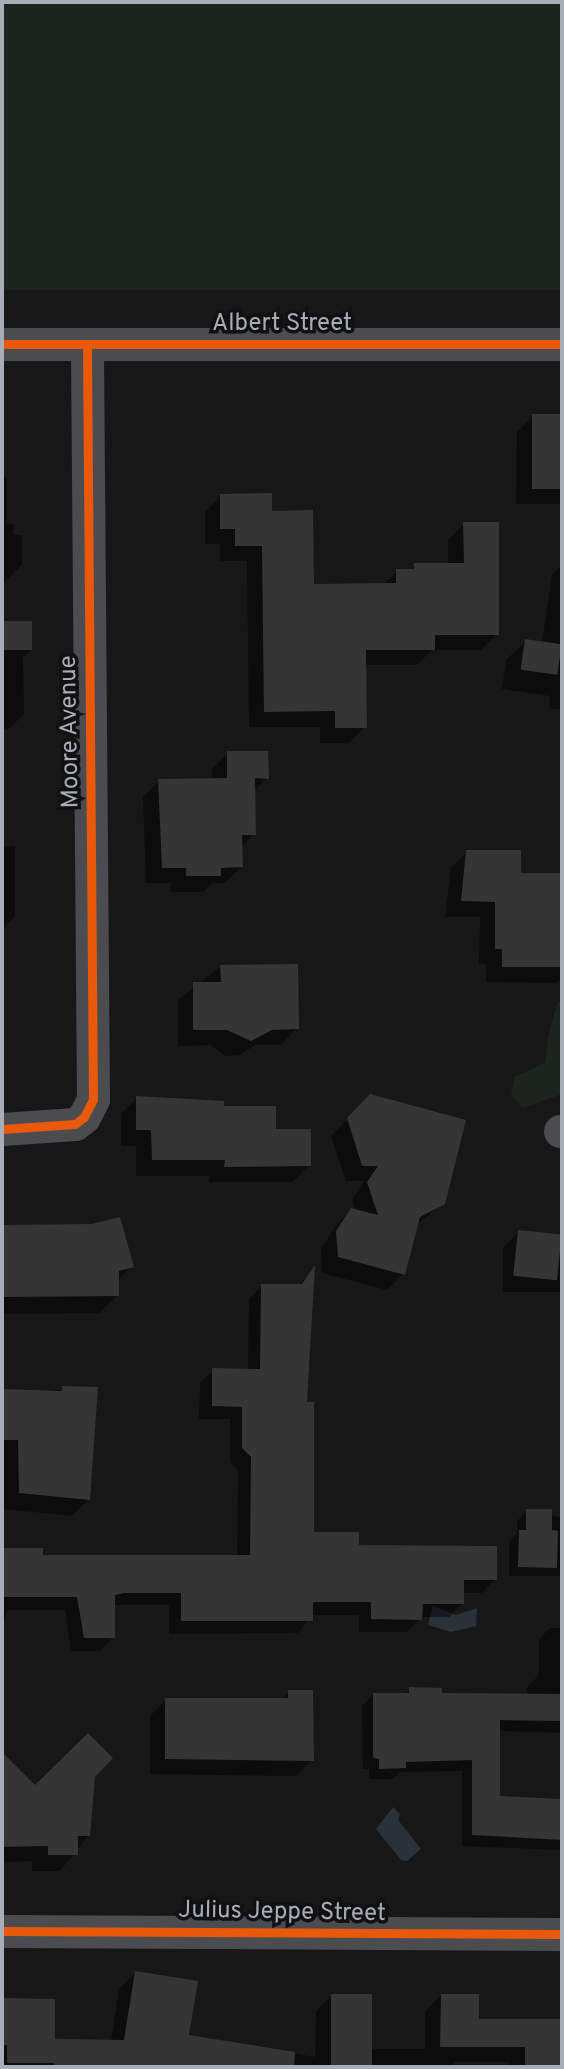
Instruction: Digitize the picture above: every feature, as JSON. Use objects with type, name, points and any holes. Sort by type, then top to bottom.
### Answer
[{"type":"street","name":"Albert Street","points":[[2,344],[562,344]]},
{"type":"street","name":"Moore Avenue","points":[[2,1129],[61,1126],[84,1117],[93,1099],[87,345]]},
{"type":"street","name":"Julius Jeppe Street","points":[[2,1931],[562,1934]]},
{"type":"shaded area","points":[[2,2],[562,2],[562,290],[2,290]]},
{"type":"shaded area","points":[[562,1000],[562,1094],[523,1108],[511,1095],[514,1077],[545,1063],[548,1037],[557,1004]]},
{"type":"shaded area","points":[[433,1606],[456,1615],[477,1608],[476,1626],[451,1632],[428,1625]]},
{"type":"shaded area","points":[[393,1807],[400,1814],[398,1820],[421,1849],[407,1861],[401,1860],[376,1829]]},
{"type":"building","points":[[532,414],[562,414],[562,489],[532,489]]},
{"type":"building","points":[[272,493],[272,511],[313,510],[314,584],[396,583],[396,569],[414,569],[414,563],[464,563],[463,522],[499,522],[499,635],[435,635],[435,650],[366,650],[367,728],[335,728],[335,711],[264,712],[262,546],[235,546],[235,529],[220,529],[220,494]]},
{"type":"building","points":[[3,621],[32,621],[32,650],[3,650]]},
{"type":"building","points":[[525,639],[562,644],[557,675],[521,670]]},
{"type":"building","points":[[227,751],[268,751],[269,779],[255,778],[256,835],[242,835],[243,867],[221,868],[221,876],[186,876],[186,868],[162,868],[158,779],[227,778]]},
{"type":"building","points":[[466,850],[521,850],[521,873],[562,873],[562,967],[502,967],[502,949],[495,949],[495,902],[461,901]]},
{"type":"building","points":[[298,964],[299,1029],[272,1030],[251,1041],[227,1030],[193,1030],[193,982],[221,982],[220,965]]},
{"type":"building","points":[[370,1094],[466,1120],[445,1204],[420,1217],[405,1275],[338,1257],[336,1231],[351,1208],[378,1215],[367,1182],[378,1166],[362,1166],[347,1118]]},
{"type":"building","points":[[136,1096],[224,1101],[224,1106],[276,1106],[276,1129],[311,1129],[311,1166],[224,1167],[225,1160],[152,1160],[151,1130],[136,1130]]},
{"type":"building","points":[[120,1217],[134,1267],[119,1271],[119,1296],[2,1297],[2,1225],[92,1224]]},
{"type":"building","points":[[518,1230],[562,1235],[557,1280],[513,1276]]},
{"type":"building","points":[[315,1265],[307,1402],[314,1402],[314,1532],[359,1532],[359,1545],[497,1546],[497,1580],[464,1580],[464,1604],[423,1604],[422,1620],[371,1619],[371,1602],[313,1602],[313,1621],[181,1621],[181,1593],[124,1593],[115,1595],[115,1638],[84,1638],[77,1597],[2,1597],[2,1548],[43,1548],[43,1555],[250,1555],[251,1457],[242,1448],[242,1407],[212,1406],[212,1368],[260,1369],[261,1284],[302,1284]]},
{"type":"building","points":[[62,1386],[98,1387],[90,1500],[19,1493],[18,1440],[2,1440],[2,1389],[62,1391]]},
{"type":"building","points":[[526,1509],[552,1509],[552,1530],[558,1531],[557,1568],[518,1567],[519,1530],[526,1530]]},
{"type":"building","points":[[409,1687],[442,1688],[442,1693],[562,1694],[562,1721],[500,1720],[500,1796],[562,1799],[562,1840],[472,1835],[472,1760],[406,1762],[406,1768],[379,1769],[379,1759],[373,1758],[373,1693],[409,1693]]},
{"type":"building","points":[[288,1690],[313,1690],[314,1761],[165,1759],[165,1698],[288,1698]]},
{"type":"building","points":[[88,1733],[113,1758],[95,1777],[90,1836],[78,1836],[78,1855],[48,1855],[48,1846],[2,1847],[2,1752],[35,1785]]},
{"type":"building","points":[[135,1971],[198,1981],[189,2035],[295,2052],[294,2067],[54,2067],[54,2063],[7,2063],[7,2045],[2,2045],[2,1998],[55,1999],[55,2039],[124,2040]]},
{"type":"building","points":[[331,1994],[372,1994],[372,2067],[331,2067]]},
{"type":"building","points":[[441,1994],[479,1994],[479,2019],[562,2019],[562,2067],[525,2067],[525,2047],[440,2047]]},
{"type":"cycle path","points":[[2,344],[562,344]]},
{"type":"cycle path","points":[[2,1129],[75,1124],[84,1117],[93,1099],[87,345]]},
{"type":"cycle path","points":[[2,1931],[562,1934]]}]
